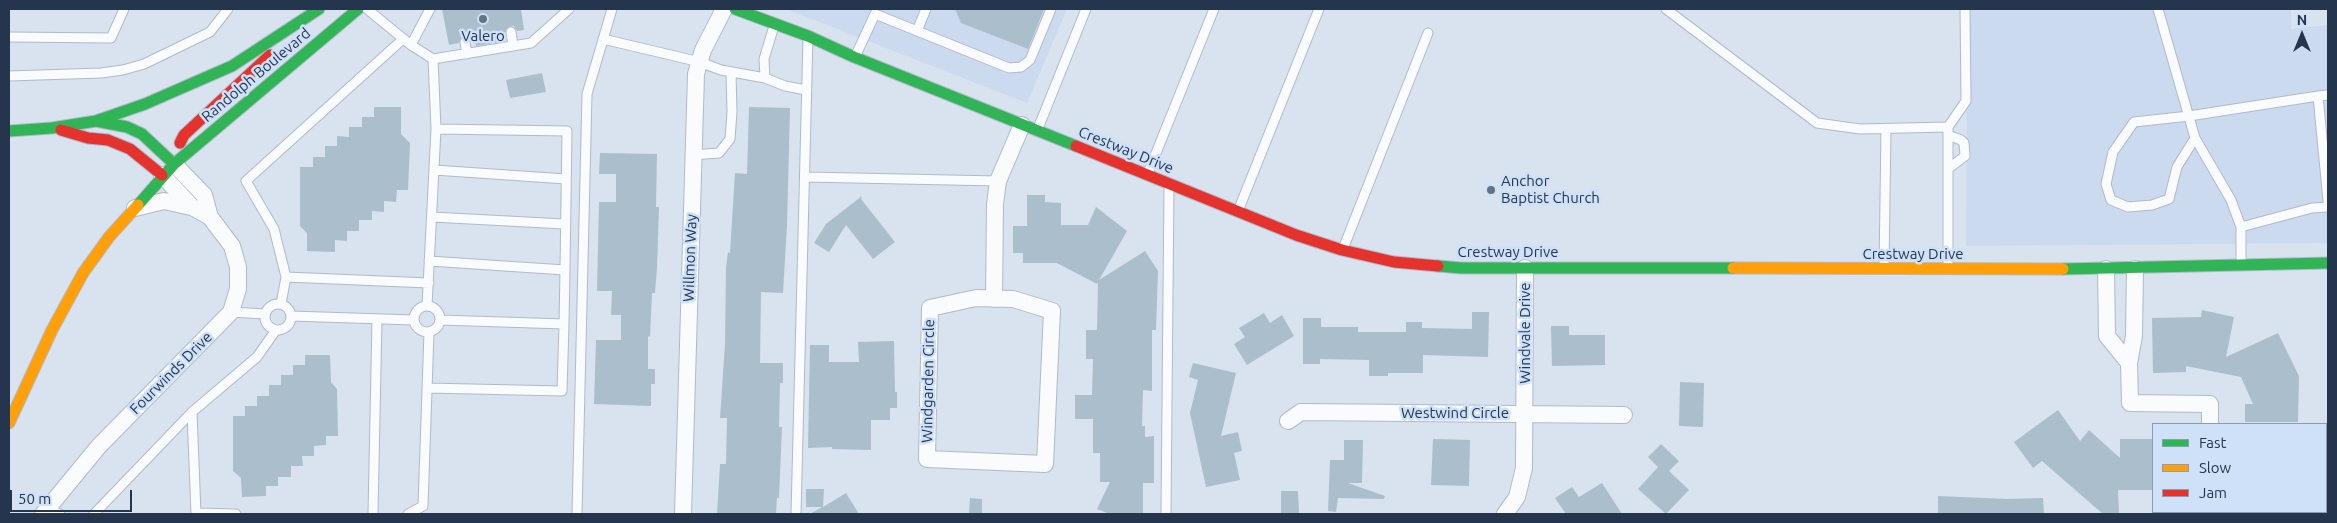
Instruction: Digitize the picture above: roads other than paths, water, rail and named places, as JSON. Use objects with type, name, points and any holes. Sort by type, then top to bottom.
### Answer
[{"type":"main road","points":[[9,132],[96,121],[146,104],[232,66],[319,9]]},
{"type":"main road","name":"Randolph Boulevard","points":[[174,164],[184,135],[319,9]]},
{"type":"main road","name":"Randolph Boulevard","points":[[174,164],[358,9]]},
{"type":"main road","name":"Crestway Drive","points":[[736,9],[808,36],[854,57],[1296,235],[1342,250],[1394,262],[1461,268],[1948,269],[2135,269],[2328,263]]},
{"type":"main road","points":[[9,423],[52,330],[83,273],[108,237],[162,175],[174,164],[142,134],[127,127],[96,121]]},
{"type":"main road","points":[[52,128],[88,138],[108,140],[130,150],[162,175]]},
{"type":"street","name":"Willmon Way","points":[[683,514],[692,155],[696,74],[724,9]]},
{"type":"street","points":[[994,299],[995,204],[998,181],[1029,128]]},
{"type":"street","points":[[174,164],[174,189]]},
{"type":"street","name":"Fourwinds Drive","points":[[50,512],[100,446],[231,312],[238,289],[238,267],[232,246],[210,217],[204,195],[174,164]]},
{"type":"street","name":"Fourwinds Drive","points":[[162,175],[192,207],[210,217]]},
{"type":"street","points":[[133,209],[164,201],[192,207]]},
{"type":"street","name":"Windvale Drive","points":[[1505,514],[1517,497],[1524,468],[1525,268]]},
{"type":"street","points":[[2106,269],[2106,336],[2129,363]]},
{"type":"street","points":[[2135,269],[2134,336],[2129,363],[2130,403],[2210,404],[2210,423]]},
{"type":"street","name":"Windgarden Circle","points":[[976,298],[994,299],[1013,299],[1052,311],[1045,464],[927,459],[930,308],[976,298]]},
{"type":"street","name":"Westwind Circle","points":[[1288,421],[1301,412],[1624,415]]},
{"type":"lane","points":[[9,37],[111,38],[124,9]]},
{"type":"lane","points":[[9,76],[101,73],[137,66],[210,32],[228,9]]},
{"type":"lane","points":[[367,9],[403,39],[433,59],[531,43],[569,9]]},
{"type":"lane","points":[[411,45],[430,9]]},
{"type":"lane","points":[[577,514],[587,94],[612,9]]},
{"type":"lane","points":[[917,31],[926,9]]},
{"type":"lane","points":[[854,57],[876,11],[917,31],[1009,68],[1021,67],[1030,60],[1050,9]]},
{"type":"lane","points":[[1029,128],[1086,9]]},
{"type":"lane","points":[[1148,175],[1214,9]]},
{"type":"lane","points":[[1238,212],[1319,9]]},
{"type":"lane","points":[[1666,9],[1817,123],[1860,129],[1948,131],[1964,144],[1965,156],[1948,169]]},
{"type":"lane","points":[[1948,269],[1948,131],[1966,101],[1965,9]]},
{"type":"lane","points":[[2158,9],[2195,138],[2231,200],[2241,227],[2241,267]]},
{"type":"lane","points":[[765,78],[764,59],[774,23]]},
{"type":"lane","points":[[510,32],[513,46]]},
{"type":"lane","points":[[1342,250],[1428,32]]},
{"type":"lane","points":[[796,514],[806,177],[808,36]]},
{"type":"lane","points":[[281,304],[286,277],[274,228],[246,181],[403,39]]},
{"type":"lane","points":[[603,39],[700,62],[731,72],[765,78],[784,86],[806,90]]},
{"type":"lane","points":[[466,42],[467,54]]},
{"type":"lane","points":[[427,306],[436,129],[433,59]]},
{"type":"lane","points":[[692,155],[719,153],[730,139],[732,112],[731,72]]},
{"type":"lane","points":[[2195,138],[2177,168],[2169,199],[2152,205],[2128,207],[2111,200],[2106,184],[2114,152],[2134,122],[2189,116],[2328,95]]},
{"type":"lane","points":[[2318,96],[2328,201]]},
{"type":"lane","points":[[427,388],[562,391],[567,132],[436,129]]},
{"type":"lane","points":[[1884,268],[1886,129]]},
{"type":"lane","points":[[434,170],[566,179]]},
{"type":"lane","points":[[806,177],[998,181]]},
{"type":"lane","points":[[1166,514],[1169,183]]},
{"type":"lane","points":[[2241,227],[2312,208],[2328,206]]},
{"type":"lane","points":[[432,217],[564,224]]},
{"type":"lane","points":[[430,261],[565,270]]},
{"type":"lane","points":[[286,277],[428,283]]},
{"type":"lane","points":[[281,304],[288,308],[291,316],[286,328],[276,330],[266,324],[265,314],[272,305],[281,304]]},
{"type":"lane","points":[[427,306],[435,309],[440,320],[436,328],[429,332],[420,330],[414,320],[416,312],[427,306]]},
{"type":"lane","points":[[231,312],[265,314]]},
{"type":"lane","points":[[291,316],[414,320]]},
{"type":"lane","points":[[373,514],[377,319]]},
{"type":"lane","points":[[440,320],[564,324]]},
{"type":"lane","points":[[94,514],[192,412],[257,357],[276,330]]},
{"type":"lane","points":[[408,514],[423,506],[429,332]]},
{"type":"lane","points":[[192,412],[196,514],[236,514]]},
{"type":"place","name":"Valero","points":[[483,19]]},
{"type":"place","name":"Anchor Baptist Church","points":[[1491,190]]}]
